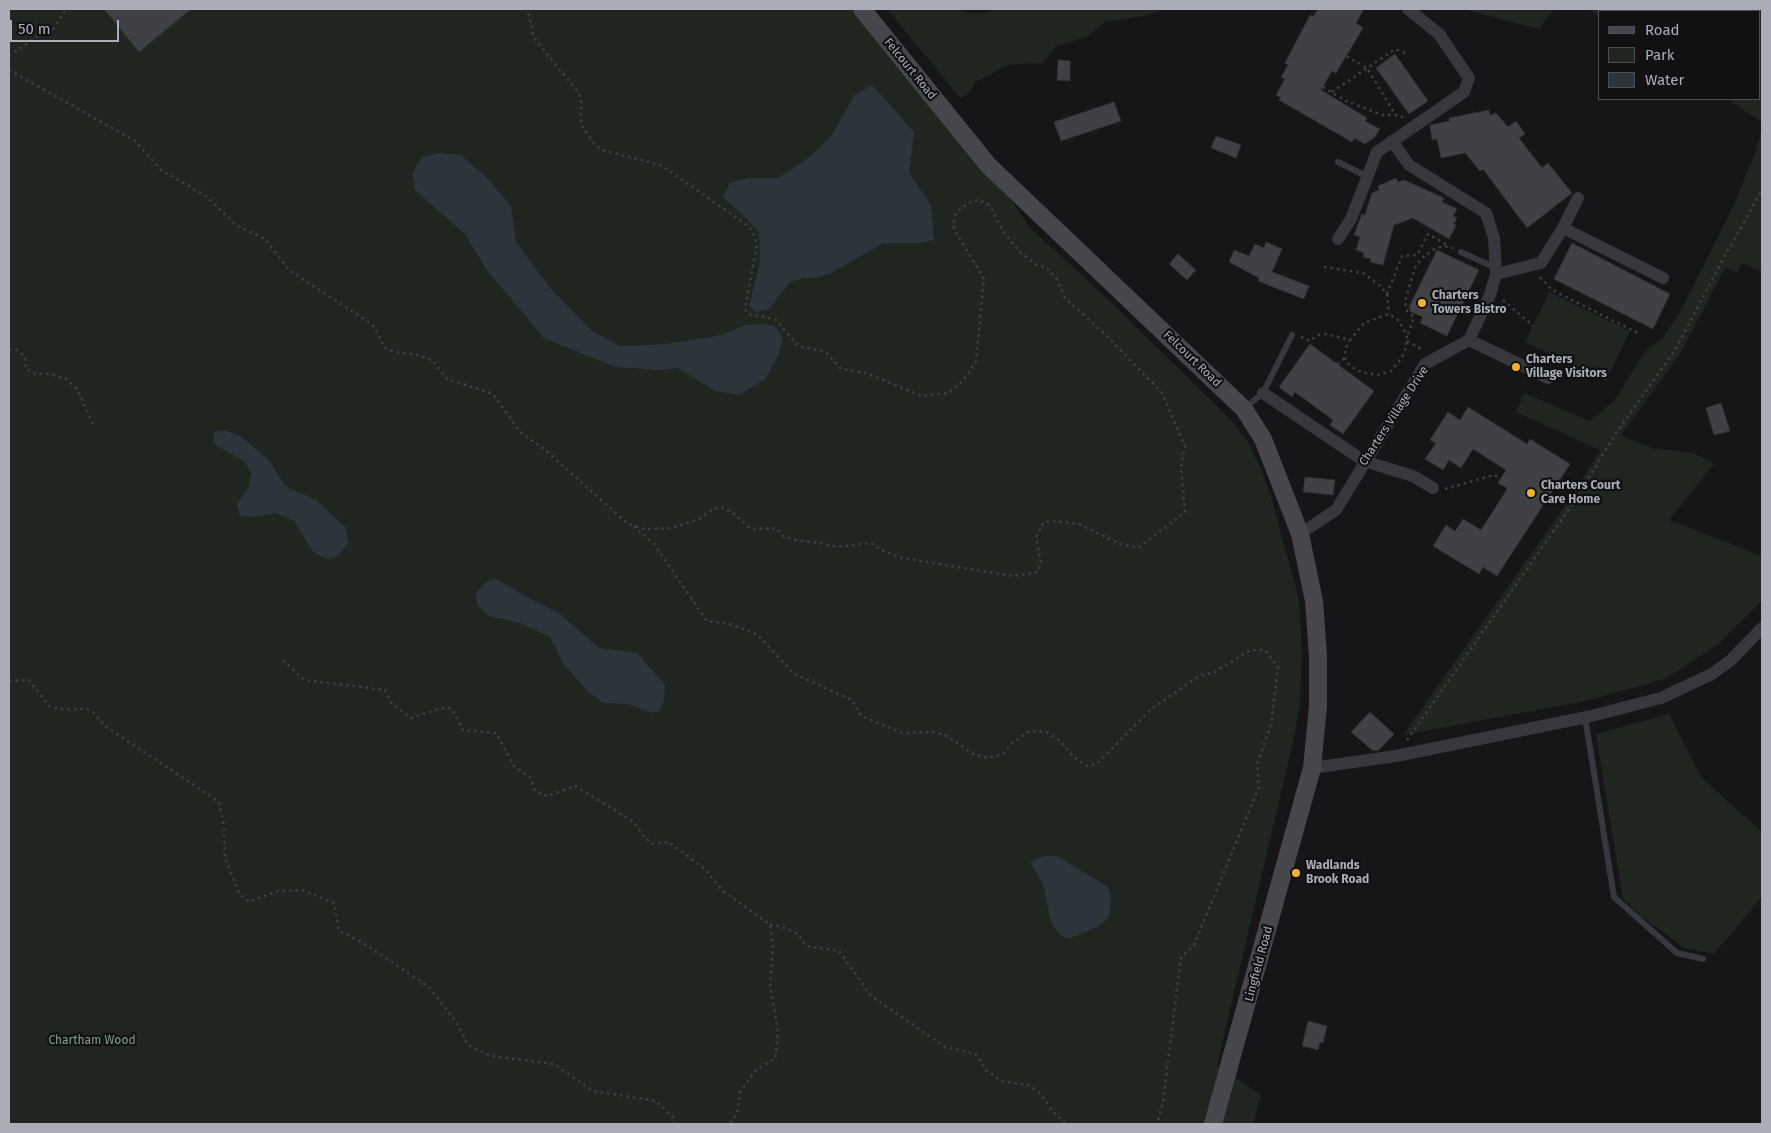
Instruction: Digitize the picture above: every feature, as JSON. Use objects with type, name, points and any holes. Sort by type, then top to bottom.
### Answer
[{"type":"street","name":"Felcourt Road","points":[[862,9],[988,165],[1244,409],[1263,439],[1300,534],[1314,601],[1318,656],[1318,706],[1312,768],[1301,802]]},
{"type":"street","points":[[1338,239],[1351,219],[1366,176],[1377,152],[1464,92],[1469,78],[1439,34],[1408,9]]},
{"type":"street","points":[[1392,141],[1409,165],[1486,214],[1494,238],[1496,271],[1490,295],[1469,340],[1548,378]]},
{"type":"street","points":[[1496,271],[1541,263],[1563,228],[1578,198]]},
{"type":"street","points":[[1563,228],[1663,278]]},
{"type":"street","name":"Charters Village Drive","points":[[1300,534],[1336,510],[1364,461],[1425,364],[1469,340]]},
{"type":"street","points":[[1264,393],[1364,461],[1413,476],[1433,488]]},
{"type":"street","points":[[1312,768],[1396,756],[1585,717],[1661,698],[1696,682],[1731,660],[1762,628]]},
{"type":"street","name":"Lingfield Road","points":[[1213,1124],[1255,978],[1301,802]]},
{"type":"lane","points":[[1338,162],[1366,176]]},
{"type":"lane","points":[[1460,252],[1496,271]]},
{"type":"lane","points":[[1244,409],[1264,393],[1292,335]]},
{"type":"lane","points":[[1585,717],[1614,898],[1677,953],[1703,959]]},
{"type":"path","points":[[9,56],[41,34],[53,30],[66,9]]},
{"type":"path","points":[[9,70],[136,141],[161,170],[206,196],[236,225],[265,239],[289,270],[373,325],[385,348],[395,352],[419,355],[433,361],[447,379],[493,394],[520,432],[545,450],[628,524],[645,528],[672,528],[699,519],[712,510],[721,507],[733,513],[751,528],[776,528],[783,536],[794,540],[820,543],[838,548],[871,543],[882,550],[902,558],[1013,576],[1038,572],[1041,562],[1036,538],[1044,522],[1054,521],[1079,524],[1120,544],[1138,548],[1155,533],[1185,512],[1181,468],[1185,446],[1162,394],[1106,335],[1065,298],[1056,278],[1048,269],[1035,264],[1021,253],[1005,234],[989,205],[979,200],[968,203],[956,213],[954,219],[954,229],[984,279],[976,361],[963,381],[949,393],[922,396],[866,373],[841,369],[826,352],[798,346],[775,319],[748,314],[745,309],[756,244],[752,230],[661,165],[602,150],[596,146],[581,125],[581,98],[578,92],[534,38],[528,11],[525,9]]},
{"type":"path","points":[[1332,92],[1395,49],[1407,54]]},
{"type":"path","points":[[1341,53],[1367,68],[1396,115]]},
{"type":"path","points":[[1323,87],[1382,115],[1404,117],[1412,128]]},
{"type":"path","points":[[1396,756],[1574,502],[1616,433],[1675,350],[1721,262],[1762,190]]},
{"type":"path","points":[[1407,336],[1399,321],[1389,314],[1387,294],[1402,256],[1417,255],[1428,234],[1460,252]]},
{"type":"path","points":[[1389,314],[1364,322],[1350,340],[1345,348],[1345,358],[1350,366],[1361,372],[1377,376],[1391,371],[1406,348],[1407,336],[1414,317],[1407,311],[1405,301],[1415,268],[1422,258],[1433,250],[1443,246],[1451,248]]},
{"type":"path","points":[[1536,264],[1541,278],[1552,290],[1638,333]]},
{"type":"path","points":[[1324,267],[1363,273],[1379,285],[1387,294]]},
{"type":"path","points":[[1490,295],[1506,301],[1533,326]]},
{"type":"path","points":[[1292,335],[1310,340],[1318,335],[1326,334],[1350,340]]},
{"type":"path","points":[[9,350],[17,350],[25,356],[26,369],[36,374],[50,374],[66,379],[77,389],[93,424]]},
{"type":"path","points":[[1337,364],[1345,358]]},
{"type":"path","points":[[1433,488],[1445,489],[1494,475],[1501,478]]},
{"type":"path","points":[[634,526],[654,544],[708,621],[731,624],[758,635],[794,674],[852,700],[861,716],[902,732],[934,732],[947,736],[974,754],[989,758],[1003,754],[1011,744],[1030,731],[1046,732],[1060,740],[1074,757],[1087,766],[1097,764],[1150,710],[1199,676],[1215,672],[1250,650],[1264,650],[1278,667],[1271,724],[1257,764],[1259,787],[1194,945],[1181,958],[1163,1103],[1157,1124]]},
{"type":"path","points":[[283,660],[304,680],[385,690],[392,704],[411,718],[438,709],[451,708],[462,730],[496,733],[514,766],[530,777],[535,791],[547,796],[575,786],[634,822],[644,837],[653,844],[669,842],[705,869],[722,890],[770,925],[780,926],[798,934],[806,946],[840,951],[871,996],[945,1047],[976,1054],[987,1071],[1001,1081],[1028,1085],[1040,1093],[1053,1112],[1066,1124]]},
{"type":"path","points":[[9,680],[29,680],[49,706],[61,709],[88,709],[105,726],[219,802],[224,827],[226,858],[239,893],[249,902],[278,891],[302,890],[334,903],[339,931],[360,941],[429,987],[456,1022],[468,1045],[491,1056],[554,1064],[593,1091],[656,1101],[672,1116],[674,1124]]},
{"type":"path","points":[[730,1124],[737,1113],[740,1092],[743,1087],[757,1069],[775,1060],[778,1032],[770,985],[774,948],[770,925]]},
{"type":"green space","name":"Chartham Wood","points":[[9,9],[862,9],[988,165],[1030,228],[1093,285],[1230,419],[1247,440],[1262,471],[1273,503],[1299,600],[1302,654],[1300,703],[1294,738],[1217,1065],[1261,1095],[1253,1124],[9,1124]]},
{"type":"green space","points":[[887,9],[960,9],[967,13],[986,13],[994,9],[1163,9],[1145,16],[1105,22],[1087,37],[1056,46],[1043,63],[1008,65],[975,82],[973,84],[974,87],[961,99]]},
{"type":"green space","points":[[1462,9],[1554,9],[1539,29]]},
{"type":"green space","points":[[1588,9],[1762,9],[1762,122],[1729,100],[1761,100],[1761,10],[1598,10],[1598,16]]},
{"type":"green space","points":[[1762,129],[1762,272],[1741,263],[1737,273],[1725,268],[1680,354],[1621,435],[1651,448],[1694,453],[1714,464],[1669,520],[1762,556],[1762,600],[1719,644],[1665,679],[1585,701],[1403,735],[1570,499],[1600,450],[1516,412],[1524,393],[1590,421],[1614,401],[1646,350],[1664,337],[1680,312],[1733,207],[1755,154]]},
{"type":"green space","points":[[1549,292],[1630,331],[1606,381],[1525,342]]},
{"type":"green space","points":[[1669,714],[1702,778],[1762,832],[1762,897],[1714,954],[1685,948],[1641,916],[1623,898],[1596,734]]},
{"type":"water","points":[[872,85],[914,132],[909,173],[931,205],[934,240],[920,243],[883,243],[831,273],[816,278],[804,278],[790,282],[768,310],[756,312],[749,306],[760,262],[759,232],[723,197],[730,183],[748,178],[778,178],[806,160],[831,137],[854,96]]},
{"type":"water","points":[[440,153],[461,155],[489,180],[511,206],[516,242],[550,288],[592,331],[620,346],[668,344],[721,335],[745,325],[764,324],[774,326],[783,337],[778,356],[765,379],[739,395],[715,391],[678,368],[660,370],[615,367],[544,338],[486,269],[466,235],[415,190],[412,174],[422,157]]},
{"type":"water","points":[[224,430],[240,436],[268,459],[285,486],[317,501],[346,528],[348,543],[339,555],[329,560],[314,553],[294,521],[276,513],[252,517],[240,516],[237,504],[249,486],[251,473],[245,462],[214,444],[214,432]]},
{"type":"water","points":[[495,578],[559,613],[599,648],[637,653],[665,685],[664,700],[660,711],[651,713],[629,704],[604,703],[588,692],[563,663],[550,637],[520,623],[488,616],[477,604],[476,593],[485,583]]},
{"type":"water","points":[[1057,856],[1108,887],[1111,896],[1110,912],[1107,919],[1097,927],[1069,939],[1059,934],[1051,922],[1043,884],[1031,863],[1037,858]]},
{"type":"building","points":[[104,9],[191,9],[139,52]]},
{"type":"building","points":[[1318,9],[1364,9],[1356,23],[1363,28],[1336,73],[1332,71],[1321,90],[1367,118],[1365,121],[1380,129],[1375,137],[1365,144],[1354,138],[1352,142],[1279,100],[1281,98],[1276,95],[1285,79],[1281,77],[1288,65],[1285,63],[1310,15],[1313,17]]},
{"type":"building","points":[[1395,54],[1428,101],[1409,114],[1376,68]]},
{"type":"building","points":[[1058,60],[1070,61],[1070,81],[1057,80]]},
{"type":"building","points":[[1114,102],[1121,121],[1061,141],[1054,122]]},
{"type":"building","points":[[1489,110],[1490,115],[1496,113],[1508,127],[1516,121],[1525,134],[1519,138],[1542,168],[1548,163],[1572,193],[1527,228],[1483,169],[1480,171],[1465,153],[1441,158],[1437,139],[1432,140],[1430,125],[1450,121],[1449,118]]},
{"type":"building","points":[[1216,136],[1241,145],[1236,158],[1211,148]]},
{"type":"building","points":[[1396,178],[1398,182],[1404,180],[1444,198],[1442,202],[1457,209],[1453,216],[1457,218],[1454,224],[1456,226],[1449,239],[1413,218],[1394,225],[1383,265],[1370,262],[1371,259],[1363,257],[1364,253],[1356,250],[1360,237],[1354,235],[1362,214],[1365,215],[1372,193],[1379,190],[1378,186]]},
{"type":"building","points":[[1266,242],[1282,249],[1272,272],[1309,286],[1304,299],[1258,281],[1259,278],[1229,262],[1234,250],[1249,256],[1255,244],[1264,248]]},
{"type":"building","points":[[1572,243],[1670,294],[1653,329],[1554,279]]},
{"type":"building","points":[[1437,250],[1479,270],[1447,336],[1420,323],[1423,317],[1411,312],[1409,307]]},
{"type":"building","points":[[1178,254],[1196,270],[1187,280],[1169,264]]},
{"type":"building","points":[[1310,344],[1374,391],[1343,434],[1330,425],[1333,420],[1295,392],[1292,397],[1279,387]]},
{"type":"building","points":[[1721,403],[1730,431],[1714,435],[1706,408]]},
{"type":"building","name":"Charters Court Care Home","points":[[1468,407],[1527,444],[1530,439],[1570,464],[1497,576],[1483,567],[1479,574],[1433,546],[1446,525],[1455,531],[1463,519],[1481,530],[1507,488],[1498,483],[1506,470],[1473,449],[1461,468],[1449,460],[1443,470],[1425,459],[1436,443],[1430,440],[1448,412],[1460,420]]},
{"type":"building","points":[[1305,477],[1335,480],[1333,495],[1303,492]]},
{"type":"building","points":[[1370,712],[1394,734],[1379,750],[1373,751],[1351,732]]},
{"type":"building","points":[[1308,1021],[1327,1026],[1323,1043],[1320,1042],[1318,1050],[1302,1046]]},
{"type":"place","name":"Charters Towers Bistro","points":[[1422,303]]},
{"type":"place","name":"Charters Village Visitors","points":[[1516,367]]},
{"type":"place","name":"Charters Court Care Home","points":[[1531,493]]},
{"type":"place","name":"Wadlands Brook Road","points":[[1296,873]]}]
